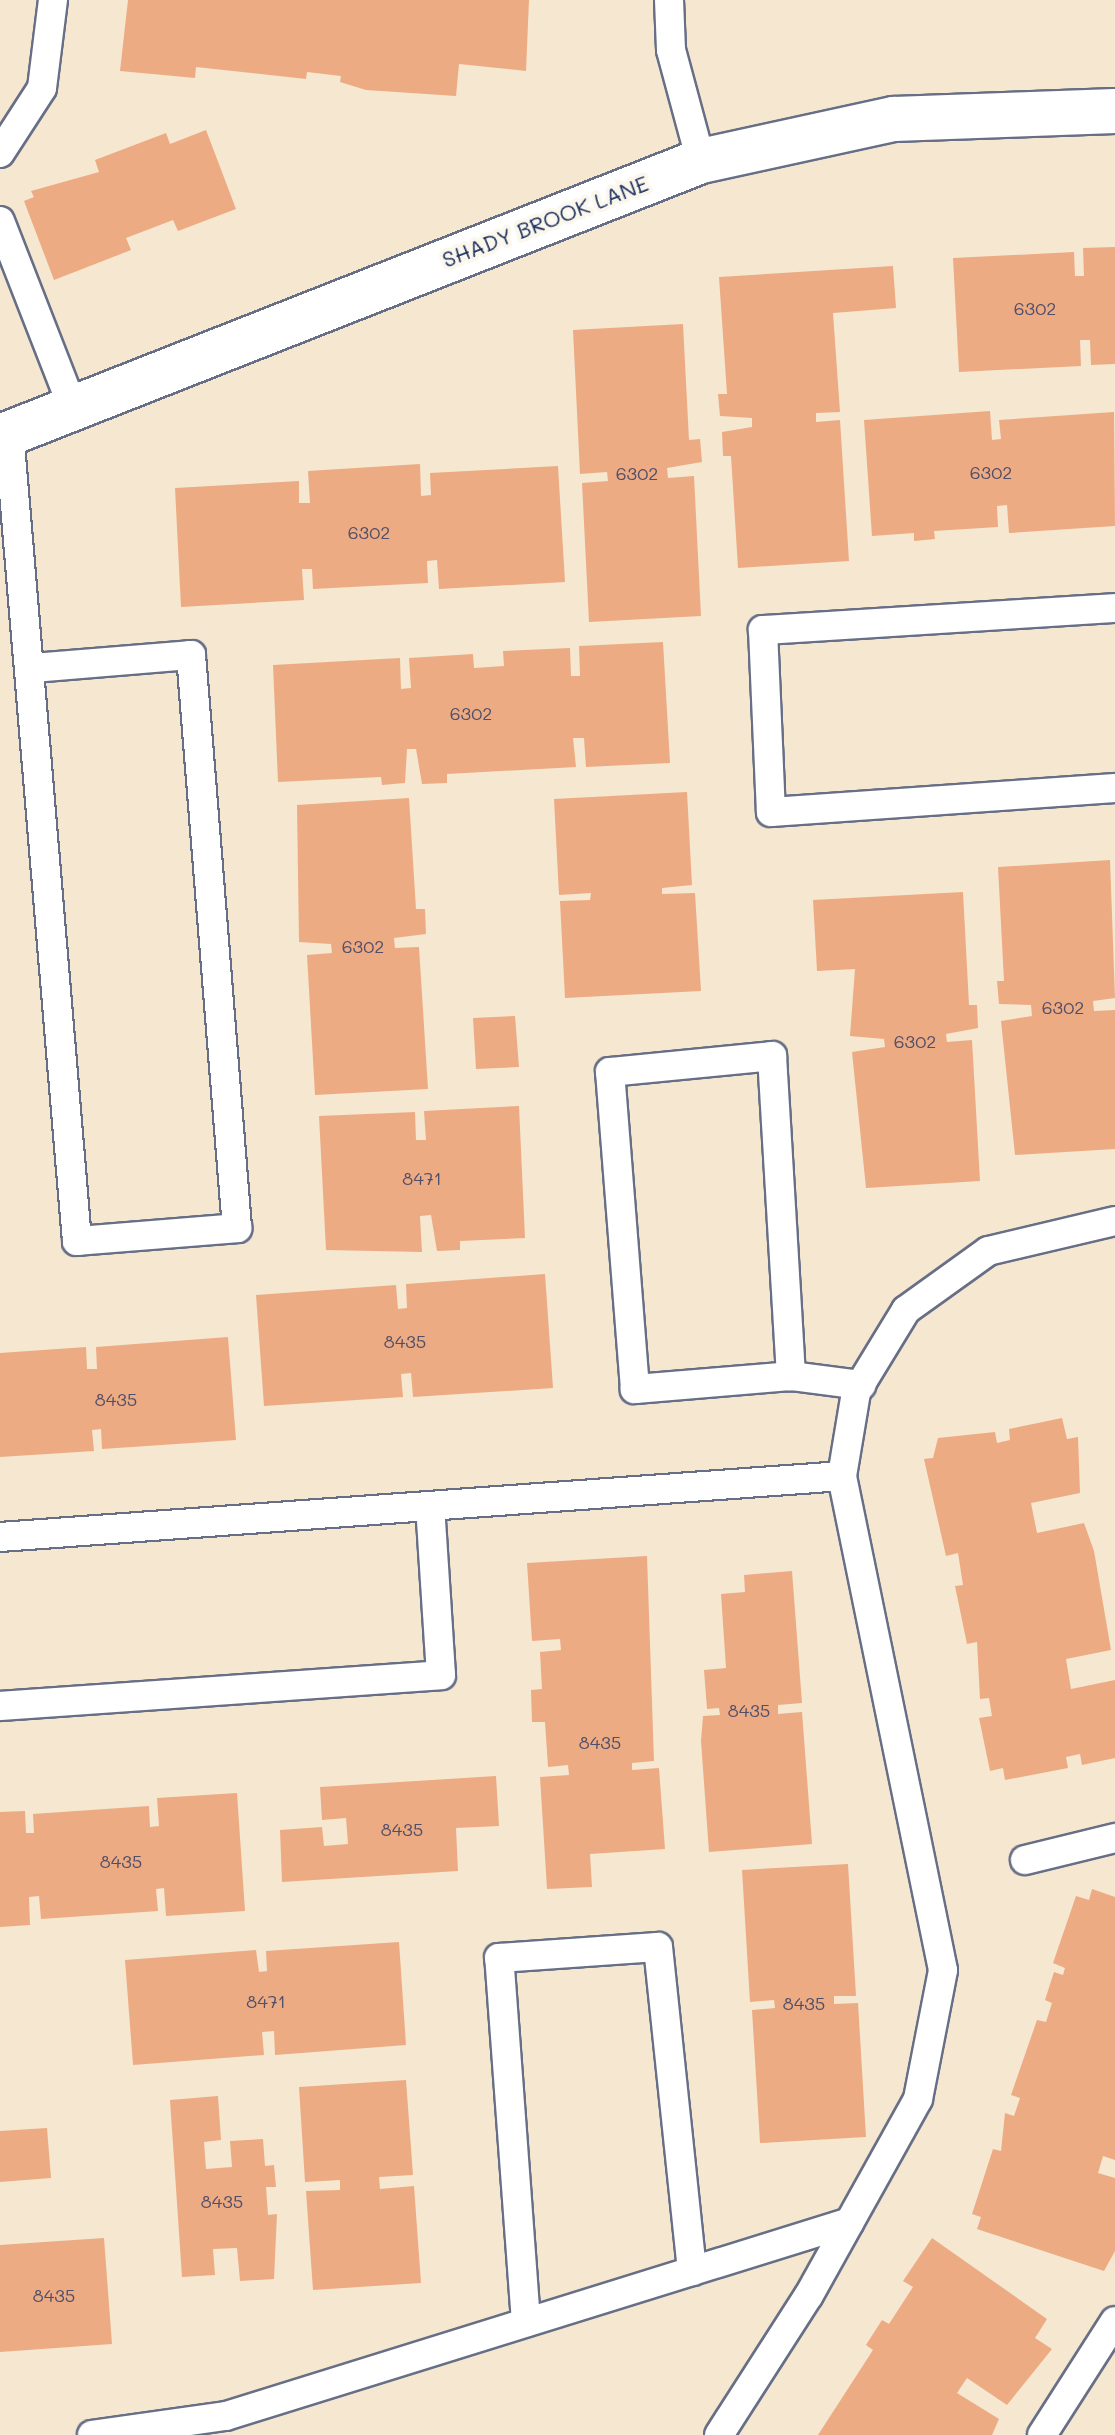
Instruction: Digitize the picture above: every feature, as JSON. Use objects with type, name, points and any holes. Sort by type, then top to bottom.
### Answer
[{"type":"street","name":"SHADY BROOK LANE","points":[[4,435],[701,161],[894,119],[1115,111]]},
{"type":"lane","points":[[0,153],[42,88],[53,0]]},
{"type":"lane","points":[[669,0],[671,50],[701,161]]},
{"type":"lane","points":[[0,221],[73,408]]},
{"type":"lane","points":[[4,435],[32,668],[77,1241],[237,1228],[191,655],[32,668]]},
{"type":"lane","points":[[1115,608],[763,630],[771,812],[1115,788]]},
{"type":"lane","points":[[791,1376],[772,1056],[610,1072],[635,1389],[791,1376],[861,1385]]},
{"type":"lane","points":[[719,2435],[850,2222],[918,2099],[943,1970],[842,1476],[861,1385],[906,1310],[988,1251],[1115,1221]]},
{"type":"lane","points":[[0,1537],[842,1476]]},
{"type":"lane","points":[[0,1706],[441,1675],[430,1506]]},
{"type":"lane","points":[[1025,1860],[1115,1838]]},
{"type":"lane","points":[[526,2322],[499,1958],[658,1947],[692,2271]]},
{"type":"lane","points":[[92,2435],[226,2416],[850,2222]]},
{"type":"lane","points":[[1042,2435],[1115,2321]]},
{"type":"building","points":[[128,0],[529,0],[526,71],[459,64],[456,96],[366,90],[340,82],[341,76],[307,72],[306,79],[196,67],[195,78],[120,71]]},
{"type":"building","points":[[206,130],[236,209],[178,231],[173,220],[126,238],[131,250],[54,280],[24,201],[34,197],[31,191],[99,172],[95,160],[166,133],[170,144]]},
{"type":"building","points":[[1115,247],[1115,364],[1091,365],[1090,340],[1080,340],[1081,366],[959,372],[953,258],[1074,252],[1075,276],[1084,276],[1083,248]]},
{"type":"building","points":[[893,266],[896,308],[833,313],[840,412],[816,413],[816,422],[840,420],[849,561],[738,568],[731,456],[723,456],[722,432],[752,427],[752,418],[720,416],[718,394],[727,394],[719,277]]},
{"type":"building","points":[[683,324],[689,440],[700,439],[702,462],[667,468],[668,478],[694,476],[701,616],[589,622],[582,483],[608,481],[607,472],[580,474],[573,330]]},
{"type":"building","points":[[990,411],[992,440],[1001,439],[999,420],[1114,412],[1115,526],[1009,533],[1007,505],[997,506],[998,527],[934,531],[935,539],[914,541],[914,533],[872,536],[864,420]]},
{"type":"building","points":[[420,464],[421,496],[431,495],[430,473],[558,466],[565,582],[439,589],[437,560],[427,561],[428,583],[313,589],[312,569],[302,569],[304,600],[181,607],[175,488],[299,481],[299,503],[310,503],[308,471]]},
{"type":"building","points":[[663,642],[670,763],[586,767],[584,738],[573,738],[576,767],[447,774],[447,783],[422,784],[416,749],[407,749],[405,783],[382,785],[381,777],[278,782],[273,665],[400,658],[401,689],[411,688],[409,658],[473,654],[474,668],[504,666],[503,651],[570,648],[571,676],[580,676],[579,646]]},
{"type":"building","points":[[687,792],[692,885],[662,888],[662,894],[695,893],[701,991],[565,998],[560,901],[590,900],[591,893],[559,895],[554,799]]},
{"type":"building","points":[[409,798],[416,909],[425,909],[426,934],[394,938],[395,948],[419,947],[428,1089],[315,1095],[307,955],[332,953],[331,944],[299,942],[297,805]]},
{"type":"building","points":[[1110,860],[1115,998],[1093,1001],[1094,1011],[1115,1010],[1115,1149],[1015,1155],[1001,1021],[1032,1016],[1031,1005],[999,1004],[997,981],[1004,981],[998,867]]},
{"type":"building","points":[[963,892],[969,1005],[977,1005],[978,1028],[946,1034],[947,1042],[972,1040],[980,1181],[866,1188],[852,1052],[885,1047],[884,1039],[850,1036],[855,969],[817,971],[813,900]]},
{"type":"building","points":[[515,1016],[519,1067],[476,1069],[473,1018]]},
{"type":"building","points":[[519,1106],[525,1238],[460,1241],[460,1250],[437,1251],[431,1215],[420,1216],[422,1252],[326,1250],[319,1116],[415,1112],[416,1140],[426,1140],[424,1111]]},
{"type":"building","points":[[545,1274],[553,1388],[413,1397],[411,1373],[401,1374],[403,1397],[264,1406],[256,1295],[396,1285],[398,1309],[407,1308],[406,1284]]},
{"type":"building","points":[[228,1337],[236,1440],[102,1449],[101,1429],[92,1430],[94,1451],[0,1457],[0,1353],[86,1347],[87,1369],[97,1369],[96,1347]]},
{"type":"building","points":[[1062,1418],[1067,1439],[1078,1437],[1080,1493],[1031,1503],[1037,1533],[1084,1523],[1094,1551],[1111,1650],[1066,1659],[1071,1689],[1115,1680],[1115,1758],[1082,1765],[1080,1754],[1066,1757],[1068,1768],[1005,1780],[1003,1768],[990,1771],[979,1718],[992,1716],[989,1698],[980,1699],[977,1642],[967,1644],[955,1586],[963,1585],[958,1553],[946,1556],[924,1459],[933,1458],[938,1438],[995,1432],[997,1443],[1010,1440],[1009,1429]]},
{"type":"building","points":[[647,1556],[654,1761],[632,1763],[632,1770],[659,1768],[665,1849],[590,1854],[592,1887],[547,1889],[540,1777],[569,1775],[568,1765],[548,1767],[545,1722],[532,1722],[531,1690],[542,1689],[540,1652],[561,1650],[560,1639],[532,1641],[527,1563]]},
{"type":"building","points":[[792,1571],[802,1703],[778,1705],[778,1714],[802,1712],[812,1844],[709,1852],[701,1741],[703,1716],[720,1715],[719,1708],[707,1709],[704,1670],[726,1668],[721,1594],[745,1592],[744,1575]]},
{"type":"building","points":[[496,1776],[499,1826],[456,1828],[458,1871],[282,1882],[280,1830],[322,1827],[324,1846],[348,1844],[346,1818],[322,1820],[320,1787]]},
{"type":"building","points":[[237,1793],[245,1911],[166,1916],[164,1888],[156,1889],[158,1911],[41,1919],[39,1896],[29,1897],[30,1925],[0,1927],[0,1812],[25,1811],[26,1833],[34,1833],[33,1814],[149,1806],[150,1827],[159,1826],[157,1798]]},
{"type":"building","points":[[848,1864],[856,1996],[834,1996],[834,2004],[858,2003],[866,2137],[760,2143],[752,2010],[775,2008],[774,2000],[750,2002],[742,1870]]},
{"type":"building","points":[[1092,1889],[1115,1897],[1115,2160],[1103,2156],[1098,2173],[1115,2178],[1115,2251],[1104,2271],[977,2229],[981,2217],[972,2214],[993,2149],[1001,2151],[1005,2113],[1014,2116],[1020,2098],[1011,2095],[1037,2020],[1046,2022],[1052,2003],[1045,2000],[1054,1972],[1063,1975],[1065,1968],[1053,1963],[1076,1896],[1089,1900]]},
{"type":"building","points":[[399,1942],[406,2045],[275,2055],[274,2031],[262,2032],[264,2055],[133,2065],[125,1960],[256,1950],[259,1972],[267,1971],[266,1951]]},
{"type":"building","points":[[406,2080],[413,2175],[379,2177],[380,2189],[414,2186],[421,2283],[313,2290],[306,2191],[340,2190],[340,2180],[305,2182],[299,2087]]},
{"type":"building","points":[[218,2096],[221,2140],[204,2142],[206,2169],[232,2167],[230,2141],[263,2139],[265,2166],[274,2165],[276,2187],[266,2187],[268,2215],[277,2214],[274,2279],[240,2281],[237,2248],[213,2249],[215,2275],[182,2277],[170,2100]]},
{"type":"building","points":[[47,2128],[51,2178],[0,2182],[0,2131]]},
{"type":"building","points":[[104,2238],[112,2344],[0,2352],[0,2245]]},
{"type":"building","points":[[932,2238],[1047,2319],[1035,2338],[1052,2349],[1007,2405],[967,2378],[957,2393],[999,2419],[992,2435],[818,2435],[873,2350],[866,2345],[882,2320],[889,2324],[913,2287],[903,2281]]}]
